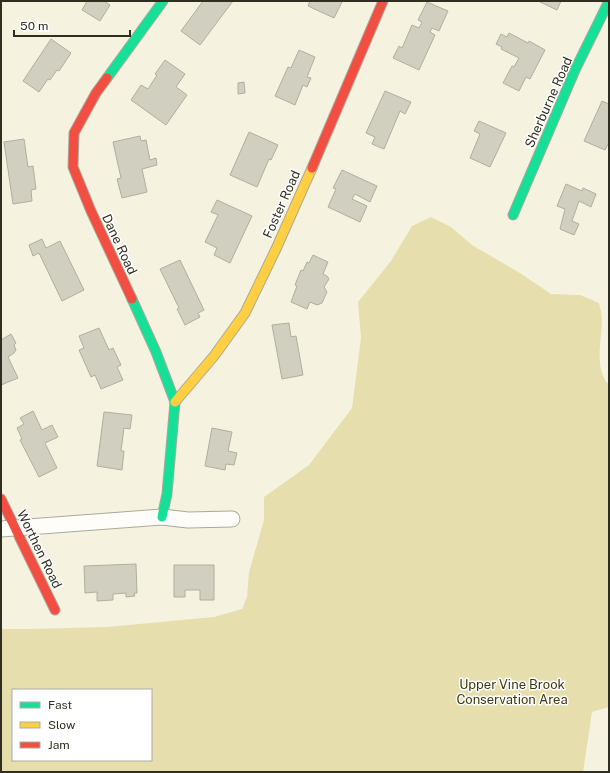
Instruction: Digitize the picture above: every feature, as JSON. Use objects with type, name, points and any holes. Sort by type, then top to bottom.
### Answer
[{"type":"street","name":"Dane Road","points":[[162,1],[96,92],[74,133],[73,167],[90,211],[156,352],[175,402],[167,494],[162,517]]},
{"type":"street","name":"Foster Road","points":[[175,402],[214,356],[244,312],[276,249],[383,1]]},
{"type":"street","name":"Sherburne Road","points":[[513,215],[575,70],[609,1]]},
{"type":"street","name":"Worthen Road","points":[[1,499],[56,610]]},
{"type":"street","points":[[1,529],[162,517],[188,520],[232,520]]},
{"type":"green space","name":"Upper Vine Brook Conservation Area","points":[[431,217],[451,227],[472,245],[520,273],[551,294],[580,295],[599,303],[602,319],[600,352],[601,368],[603,376],[607,383],[609,383],[609,707],[592,712],[583,772],[1,772],[1,629],[107,627],[214,617],[242,609],[247,597],[249,572],[264,520],[264,497],[309,465],[352,408],[361,338],[358,302],[391,261],[412,226]]},
{"type":"building","points":[[87,1],[104,1],[110,5],[100,21],[82,10]]},
{"type":"building","points":[[203,1],[233,1],[200,45],[181,31]]},
{"type":"building","points":[[310,1],[342,2],[334,18],[308,6]]},
{"type":"building","points":[[538,1],[561,1],[557,10]]},
{"type":"building","points":[[427,2],[448,11],[439,31],[432,28],[430,32],[435,35],[419,70],[393,58],[399,46],[402,48],[412,25],[419,28],[422,22],[418,20]]},
{"type":"building","points":[[509,33],[528,43],[529,41],[545,50],[530,79],[526,77],[519,91],[503,83],[512,66],[514,67],[519,58],[501,49],[502,47],[496,44],[501,34],[507,37]]},
{"type":"building","points":[[51,39],[71,53],[59,71],[57,70],[50,80],[48,79],[39,92],[23,81]]},
{"type":"building","points":[[299,50],[315,57],[307,77],[311,78],[307,87],[303,85],[295,105],[275,96],[288,67],[291,68]]},
{"type":"building","points":[[165,60],[185,74],[176,87],[187,95],[166,125],[131,100],[141,85],[148,89],[157,75],[155,74]]},
{"type":"building","points":[[244,82],[245,93],[238,94],[238,83]]},
{"type":"building","points":[[385,91],[411,102],[405,114],[400,111],[384,149],[372,144],[375,137],[366,133]]},
{"type":"building","points":[[602,101],[609,104],[609,142],[605,150],[584,141]]},
{"type":"building","points":[[479,121],[506,133],[490,167],[470,158],[480,134],[474,131]]},
{"type":"building","points":[[249,132],[278,145],[271,160],[269,159],[257,187],[230,175]]},
{"type":"building","points":[[140,136],[141,141],[146,140],[150,160],[156,158],[157,165],[142,169],[147,192],[122,198],[117,179],[121,178],[113,142]]},
{"type":"building","points":[[24,139],[28,167],[33,166],[36,189],[31,190],[32,201],[13,204],[4,142]]},
{"type":"building","points":[[342,170],[377,186],[370,202],[355,194],[352,199],[367,206],[360,222],[328,207],[336,189],[333,188]]},
{"type":"building","points":[[566,184],[582,191],[583,188],[596,194],[591,207],[579,201],[572,221],[579,224],[574,235],[560,229],[565,209],[557,206]]},
{"type":"building","points":[[217,200],[252,216],[230,263],[214,255],[217,248],[205,242],[218,215],[211,212]]},
{"type":"building","points":[[42,239],[46,248],[60,241],[84,290],[62,301],[39,253],[33,256],[29,245]]},
{"type":"building","points":[[313,255],[328,262],[323,274],[329,279],[324,287],[327,292],[322,303],[317,305],[310,302],[307,309],[291,302],[297,286],[295,285],[301,270],[303,271],[307,262],[309,263]]},
{"type":"building","points":[[180,260],[204,310],[198,313],[200,317],[185,325],[177,309],[179,308],[160,269]]},
{"type":"building","points":[[289,323],[291,337],[296,336],[303,375],[282,379],[272,325]]},
{"type":"building","points":[[99,328],[109,350],[113,348],[121,365],[117,367],[123,380],[101,389],[95,375],[91,377],[79,350],[84,348],[79,336]]},
{"type":"building","points":[[11,334],[16,343],[14,345],[16,350],[8,357],[18,378],[1,385],[1,340]]},
{"type":"building","points":[[33,411],[42,430],[52,425],[58,437],[45,443],[57,468],[39,477],[20,440],[22,439],[17,428],[24,424],[20,418]]},
{"type":"building","points":[[104,412],[132,415],[130,429],[124,428],[121,451],[124,451],[122,470],[97,466]]},
{"type":"building","points":[[212,428],[232,432],[228,451],[237,453],[234,465],[226,464],[225,470],[205,466]]},
{"type":"building","points":[[136,564],[137,593],[134,593],[135,596],[126,597],[126,593],[113,594],[113,600],[97,601],[97,592],[85,593],[84,566]]},
{"type":"building","points":[[174,565],[214,565],[214,600],[200,600],[200,590],[185,590],[185,597],[174,597]]},
{"type":"traffic: fast","points":[[107,78],[163,1]]},
{"type":"traffic: fast","points":[[513,215],[575,70],[609,1]]},
{"type":"traffic: fast","points":[[132,299],[156,352],[175,402],[167,494],[162,517]]},
{"type":"traffic: slow","points":[[175,402],[214,356],[245,313],[276,249],[312,168]]},
{"type":"traffic: jam","points":[[312,168],[383,1]]},
{"type":"traffic: jam","points":[[107,78],[96,93],[74,133],[73,167],[91,211],[132,299]]},
{"type":"traffic: jam","points":[[1,499],[55,610]]}]
